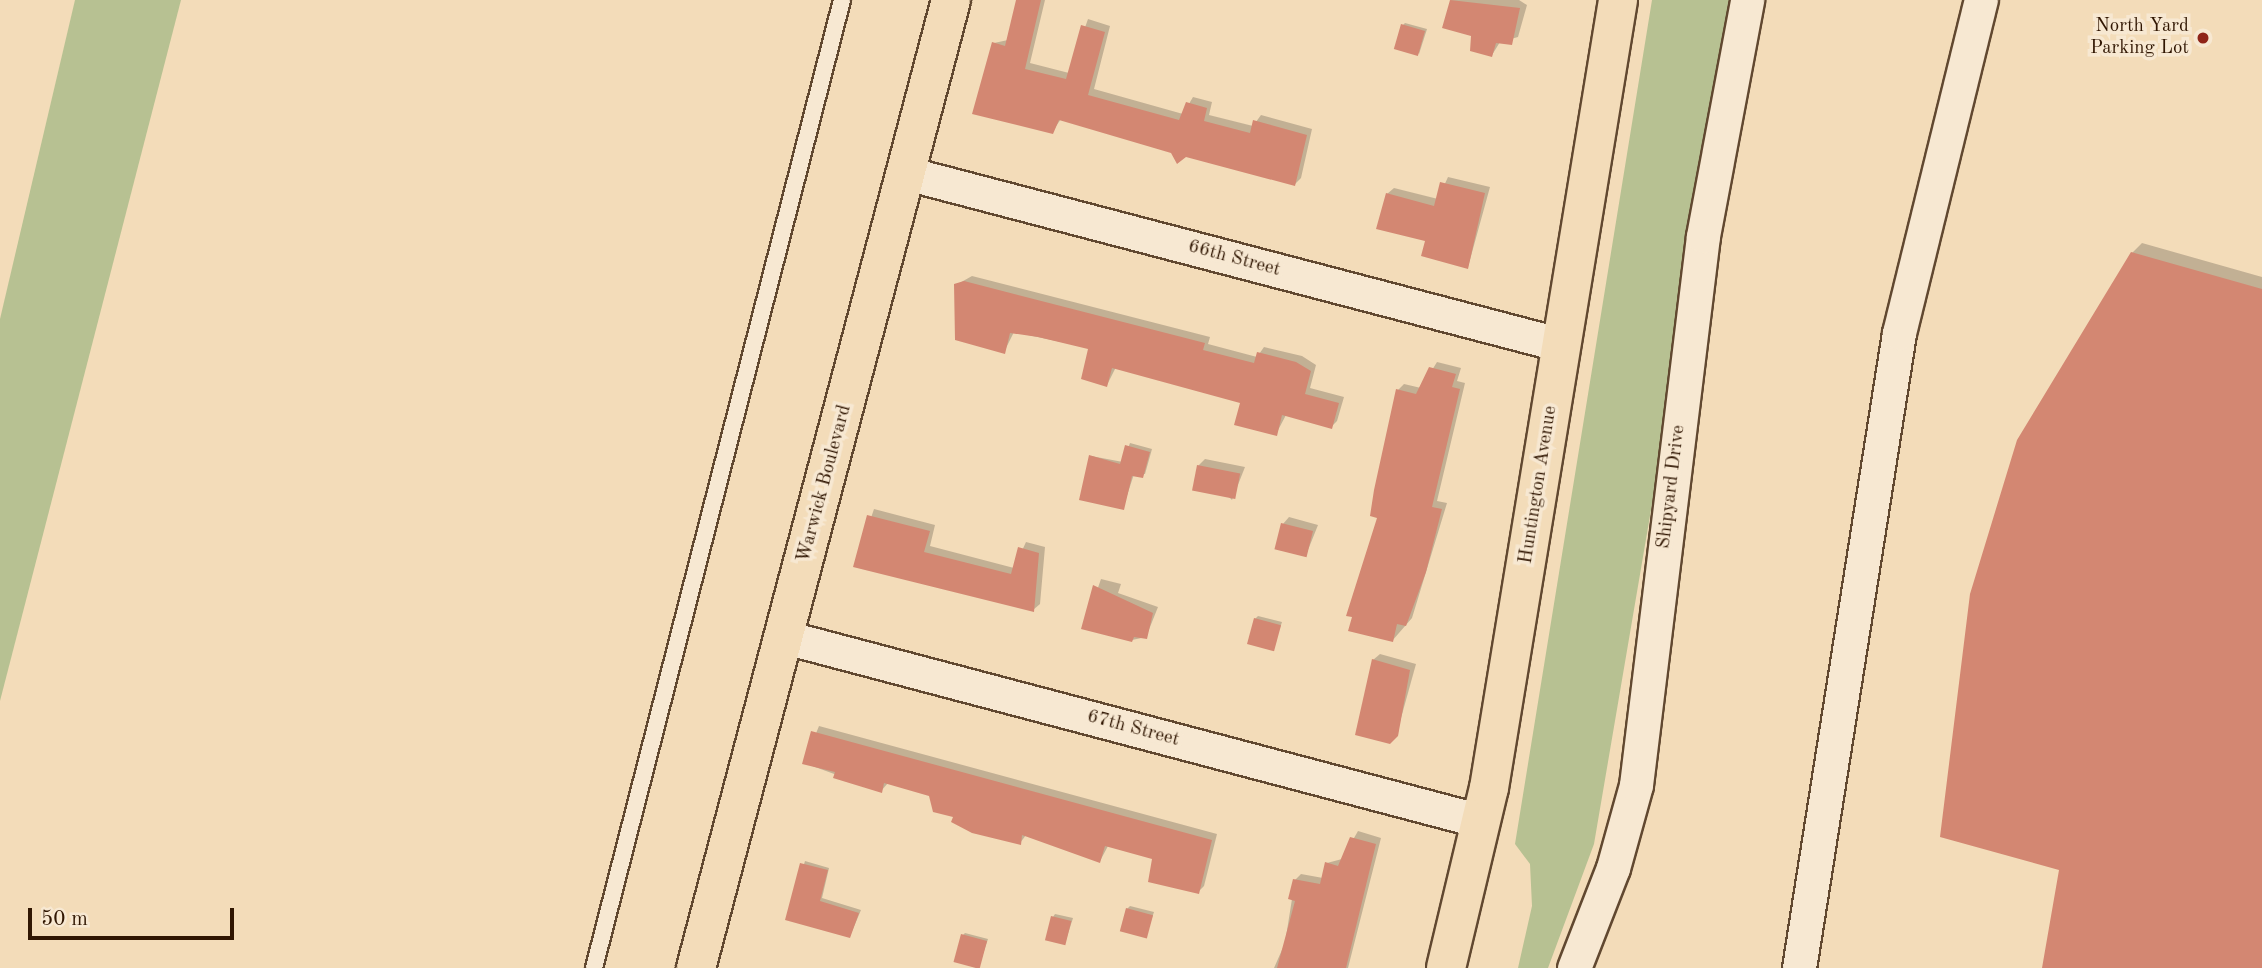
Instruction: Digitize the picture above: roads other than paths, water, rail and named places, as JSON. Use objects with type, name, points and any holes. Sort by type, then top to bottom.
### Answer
[{"type":"main road","name":"Warwick Boulevard","points":[[696,968],[950,0]]},
{"type":"main road","name":"Huntington Avenue","points":[[1446,968],[1481,821],[1618,0]]},
{"type":"street","name":"Shipyard Drive","points":[[1574,968],[1613,868],[1636,785],[1703,236],[1747,0]]},
{"type":"street","points":[[1799,968],[1899,333],[1981,0]]},
{"type":"street","name":"66th Street","points":[[906,173],[1562,345]]},
{"type":"street","name":"67th Street","points":[[785,637],[1481,821]]},
{"type":"lane","points":[[594,968],[842,0]]},
{"type":"place","name":"North Yard Parking Lot","points":[[2203,38]]}]
